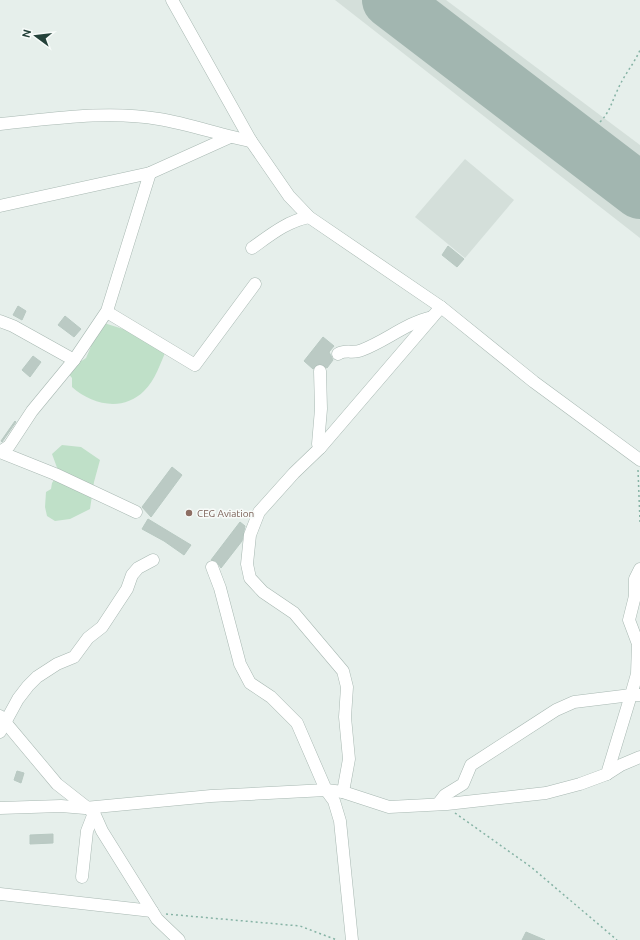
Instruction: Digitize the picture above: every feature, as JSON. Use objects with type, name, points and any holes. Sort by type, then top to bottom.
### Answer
[{"type":"street","points":[[172,0],[251,141],[289,196],[309,217],[441,306],[534,382],[639,458]]},
{"type":"street","points":[[0,124],[45,119],[124,116],[158,118],[251,141]]},
{"type":"street","points":[[0,206],[150,173],[230,137]]},
{"type":"street","points":[[0,452],[9,446],[32,411],[74,360],[107,312],[150,173]]},
{"type":"street","points":[[252,248],[279,229],[302,218],[309,217]]},
{"type":"street","points":[[107,312],[195,365],[255,284]]},
{"type":"street","points":[[343,792],[349,759],[345,716],[346,687],[343,672],[294,613],[263,592],[250,578],[247,564],[250,535],[259,512],[294,472],[320,448],[441,306]]},
{"type":"street","points":[[338,354],[341,352],[361,351],[419,320],[432,317]]},
{"type":"street","points":[[0,321],[13,326],[74,360]]},
{"type":"street","points":[[320,371],[322,409],[318,444],[320,448]]},
{"type":"street","points":[[0,452],[55,474],[136,512]]},
{"type":"street","points":[[153,560],[138,568],[127,589],[102,627],[88,638],[74,657],[57,664],[37,677],[28,686],[2,724],[57,784],[90,810],[152,912],[157,919],[179,940]]},
{"type":"street","points":[[212,567],[220,588],[240,664],[250,683],[271,697],[297,723],[326,790],[334,801],[340,821],[352,940]]},
{"type":"street","points":[[608,774],[635,695],[638,644],[629,620],[635,596],[635,579],[640,569]]},
{"type":"street","points":[[442,804],[445,794],[463,784],[471,765],[556,710],[574,702],[635,695]]},
{"type":"street","points":[[0,808],[62,806],[90,810],[211,796],[326,790],[343,792],[389,807],[442,804],[546,793],[580,784],[608,774],[621,765],[640,757]]},
{"type":"street","points":[[82,877],[90,810]]},
{"type":"street","points":[[0,894],[152,912]]},
{"type":"path","points":[[600,122],[608,115],[618,88],[634,65],[640,50]]},
{"type":"path","points":[[639,458],[640,522]]},
{"type":"path","points":[[442,804],[531,867],[617,940]]},
{"type":"path","points":[[152,912],[177,916],[229,919],[300,926],[337,940]]},
{"type":"shaded area","points":[[335,0],[446,0],[640,145],[640,238]]},
{"type":"shaded area","points":[[465,159],[514,200],[465,258],[415,217]]},
{"type":"green space","points":[[104,323],[152,338],[167,348],[148,387],[136,398],[127,402],[108,404],[98,402],[72,387],[72,378],[68,373],[68,370],[86,358],[95,337]]},
{"type":"green space","points":[[62,445],[81,447],[100,460],[94,482],[90,509],[70,519],[55,521],[47,516],[45,507],[46,492],[51,489],[52,483],[59,473],[52,454]]},
{"type":"building","points":[[448,246],[464,259],[457,267],[442,255]]},
{"type":"building","points":[[18,306],[26,311],[22,320],[13,315]]},
{"type":"building","points":[[65,316],[81,329],[74,337],[58,325]]},
{"type":"building","points":[[323,337],[334,346],[329,352],[333,360],[327,368],[319,364],[313,369],[304,361]]},
{"type":"building","points":[[33,356],[41,362],[30,377],[22,370]]},
{"type":"building","points":[[15,421],[16,422],[2,442],[1,441]]},
{"type":"building","points":[[172,467],[182,475],[151,517],[142,507]]},
{"type":"building","points":[[148,519],[191,545],[184,555],[164,541],[142,529]]},
{"type":"building","points":[[240,522],[245,526],[242,541],[221,568],[216,561],[211,560]]},
{"type":"building","points":[[17,771],[24,773],[21,783],[14,780]]},
{"type":"building","points":[[53,834],[53,843],[30,844],[30,835]]},
{"type":"building","points":[[526,932],[545,940],[522,940]]},
{"type":"runway","points":[[390,0],[640,191]]},
{"type":"place","name":"CEG Aviation","points":[[189,513]]}]
